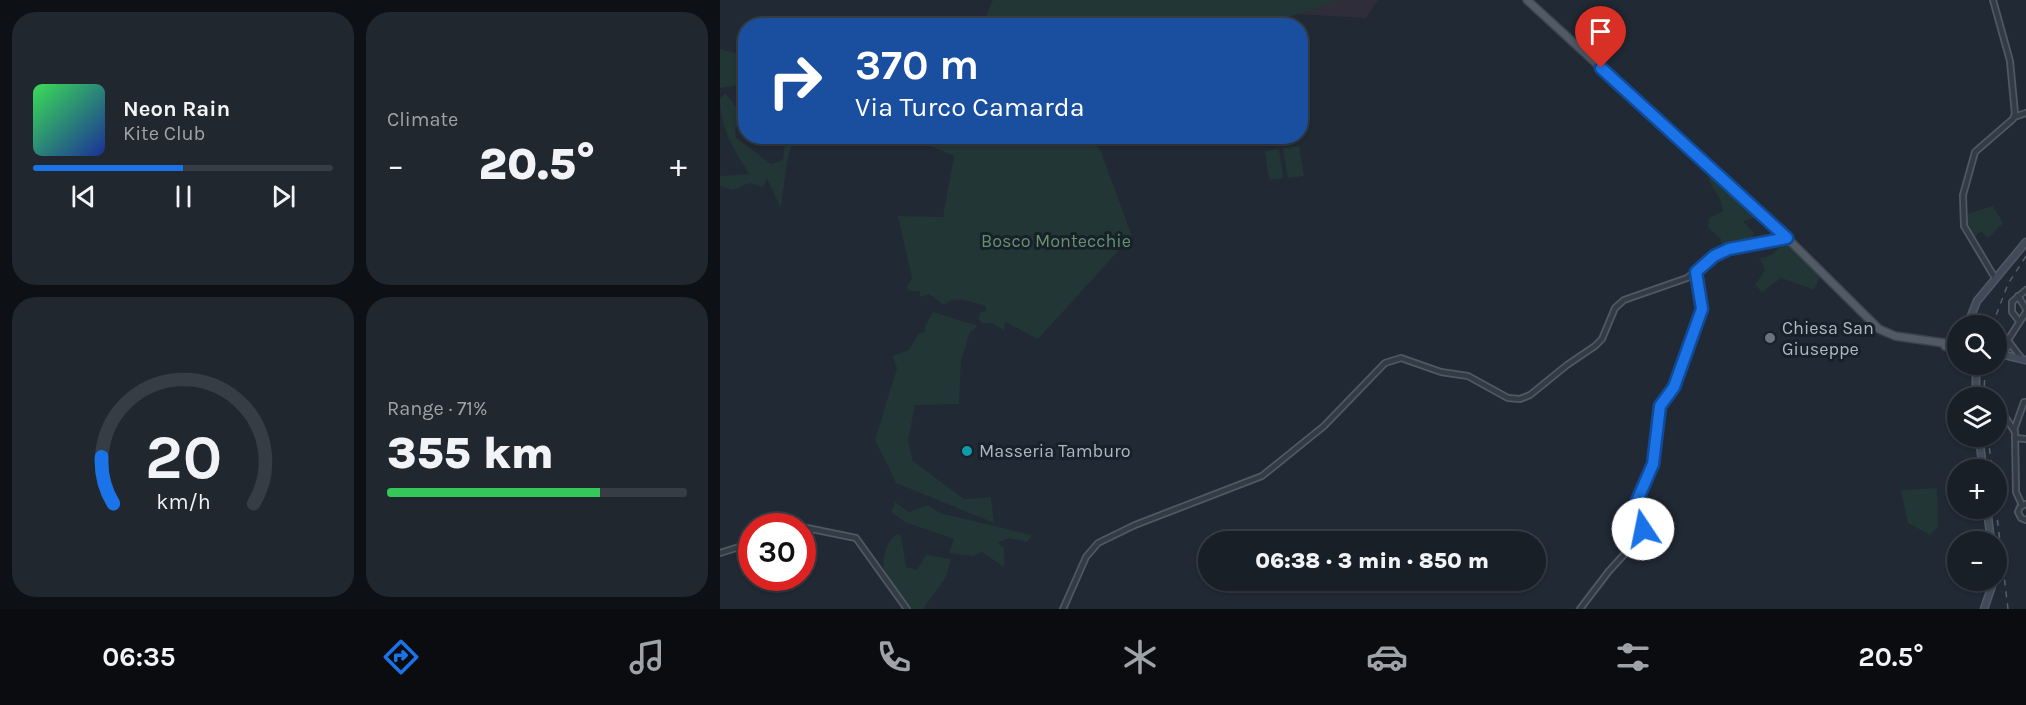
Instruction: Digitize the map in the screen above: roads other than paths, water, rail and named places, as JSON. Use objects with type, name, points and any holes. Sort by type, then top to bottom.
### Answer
[{"type":"main road","points":[[1527,0],[1787,238],[1879,329],[1895,336],[1947,344]]},
{"type":"main road","points":[[1971,315],[1977,301],[2026,242]]},
{"type":"main road","points":[[1940,344],[1947,347]]},
{"type":"main road","points":[[2007,355],[2024,359]]},
{"type":"main road","points":[[1976,376],[1976,387]]},
{"type":"main road","points":[[1984,609],[1990,591]]},
{"type":"street","points":[[1993,0],[2010,61],[2014,117]]},
{"type":"street","points":[[1995,278],[1964,226],[1963,195],[1975,152],[2014,117],[2026,112]]},
{"type":"street","points":[[1064,609],[1086,557],[1098,543],[1134,525],[1262,476],[1324,426],[1385,363],[1393,358],[1401,358],[1441,372],[1468,376],[1508,398],[1525,398],[1596,346],[1602,339],[1617,305],[1638,294],[1687,278],[1714,256],[1729,249],[1787,238]]},
{"type":"street","points":[[1580,609],[1609,571],[1642,535],[1643,529],[1636,503],[1653,464],[1660,406],[1674,387],[1702,309],[1696,272]]},
{"type":"street","points":[[2019,321],[2013,312],[2012,302],[2026,290]]},
{"type":"street","points":[[2018,296],[2026,310],[2008,338],[2024,359]]},
{"type":"street","points":[[2014,430],[2024,402],[2026,402]]},
{"type":"street","points":[[2007,420],[2014,430],[2015,438],[2016,492],[2024,505],[2018,514],[2026,520]]},
{"type":"street","points":[[2015,438],[2026,439]]},
{"type":"street","points":[[816,530],[856,538],[908,609]]},
{"type":"street","points":[[720,554],[738,548]]},
{"type":"railway","points":[[1996,315],[2008,284],[2026,256]]},
{"type":"railway","points":[[1984,387],[1985,375]]},
{"type":"railway","points":[[1989,447],[1991,459]]},
{"type":"railway","points":[[1997,519],[2008,609]]},
{"type":"place","name":"Chiesa San Giuseppe","points":[[1770,338]]},
{"type":"place","name":"Masseria Tamburo","points":[[967,451]]},
{"type":"park label","name":"Bosco Montecchie","points":[[1056,241]]}]
